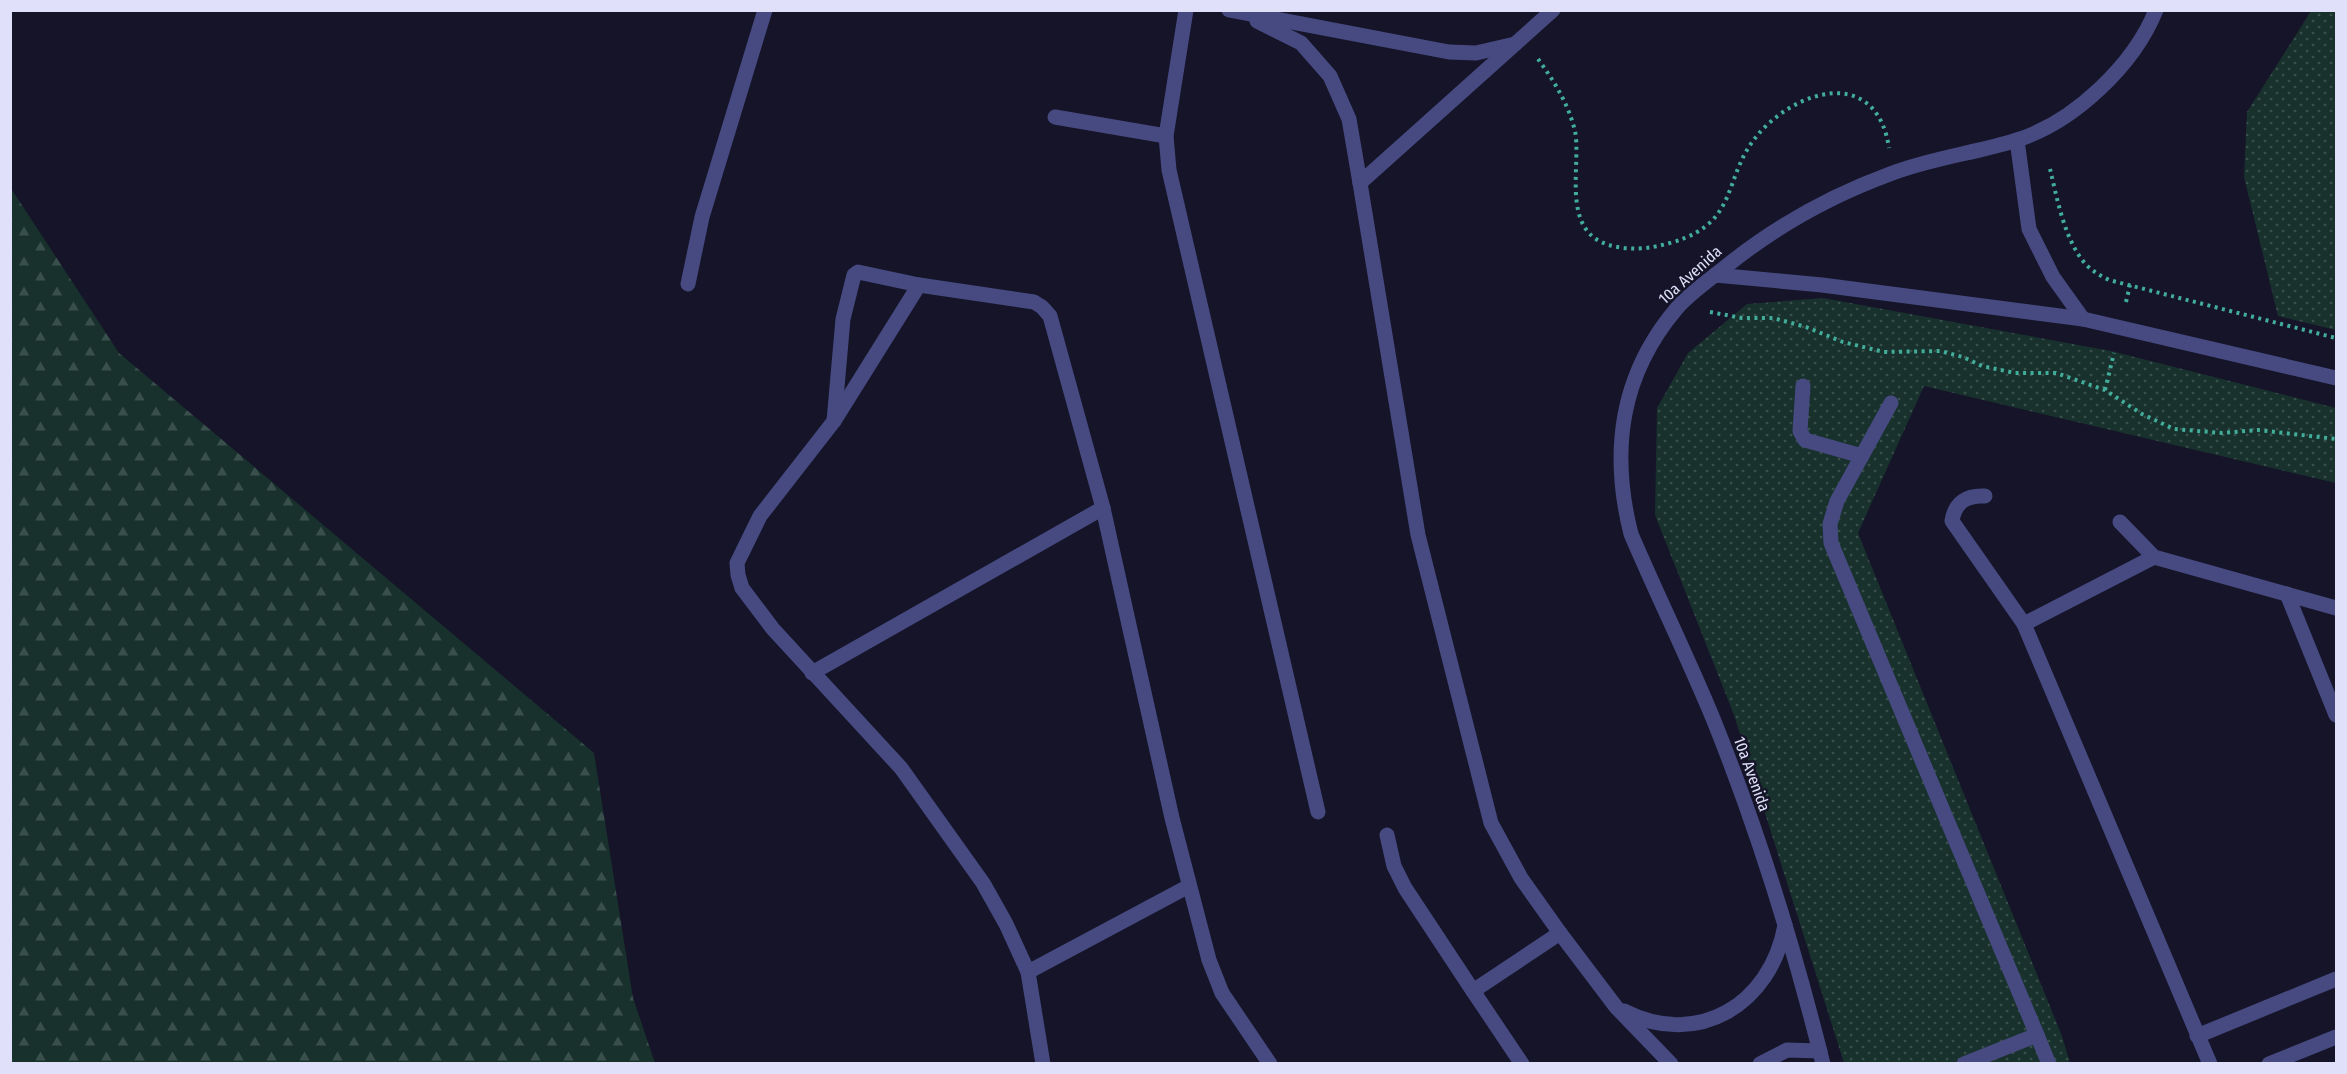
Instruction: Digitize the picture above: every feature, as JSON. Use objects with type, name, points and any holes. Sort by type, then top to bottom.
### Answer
[{"type":"street","points":[[688,284],[702,217],[765,10]]},
{"type":"street","points":[[1186,10],[1166,136],[1169,170],[1318,812]]},
{"type":"street","points":[[1360,183],[1520,42],[1553,10]]},
{"type":"street","name":"10a Avenida","points":[[1821,1057],[1786,921],[1714,722],[1631,534],[1623,503],[1620,440],[1625,408],[1645,354],[1678,306],[1758,241],[1805,211],[1893,172],[2017,140],[2043,130],[2103,87],[2136,46],[2157,10]]},
{"type":"street","points":[[1235,12],[1449,52],[1476,53],[1520,42]]},
{"type":"street","points":[[1235,12],[1301,43],[1330,76],[1349,119],[1418,535],[1491,823],[1521,878],[1560,933],[1616,1007],[1671,1064]]},
{"type":"street","points":[[1055,117],[1166,136]]},
{"type":"street","points":[[2017,140],[2029,229],[2053,277],[2083,319]]},
{"type":"street","points":[[834,421],[843,319],[854,274],[864,271],[919,285],[1034,303],[1042,307],[1050,316],[1103,508],[1189,886],[1209,960],[1222,993],[1270,1064]]},
{"type":"street","points":[[1715,275],[1822,285],[2083,319],[2337,378]]},
{"type":"street","points":[[919,285],[834,421],[760,516],[737,563],[742,588],[812,673],[901,768],[983,883],[1006,924],[1028,972],[1043,1064]]},
{"type":"street","points":[[1803,386],[1800,431],[1804,440],[1862,456]]},
{"type":"street","points":[[1891,403],[1837,501],[1830,524],[1831,543],[2049,1064]]},
{"type":"street","points":[[1985,496],[1974,495],[1964,499],[1954,513],[1952,521],[2024,624],[2210,1064]]},
{"type":"street","points":[[812,673],[1103,508]]},
{"type":"street","points":[[2120,522],[2154,557],[2337,608]]},
{"type":"street","points":[[2024,624],[2154,557]]},
{"type":"street","points":[[2287,594],[2337,715]]},
{"type":"street","points":[[1387,835],[1394,866],[1405,888],[1522,1064]]},
{"type":"street","points":[[1028,972],[1189,886]]},
{"type":"street","points":[[1616,1007],[1639,1018],[1664,1024],[1689,1024],[1714,1018],[1737,1006],[1756,990],[1772,970],[1782,946],[1786,921]]},
{"type":"street","points":[[1473,991],[1560,933]]},
{"type":"street","points":[[2198,1036],[2337,979]]},
{"type":"street","points":[[1964,1064],[2037,1035]]},
{"type":"street","points":[[2269,1064],[2337,1037]]},
{"type":"street","points":[[1760,1064],[1787,1050],[1821,1057]]},
{"type":"path","points":[[1520,42],[1556,83],[1569,114],[1575,133],[1576,196],[1581,218],[1595,238],[1620,248],[1647,248],[1675,242],[1706,229],[1722,208],[1744,158],[1766,126],[1791,108],[1816,96],[1838,91],[1856,94],[1872,106],[1887,133],[1893,172]]},
{"type":"path","points":[[2043,130],[2055,189],[2069,233],[2082,260],[2093,271],[2109,280],[2337,338]]},
{"type":"path","points":[[1678,306],[1742,318],[1773,318],[1806,327],[1843,342],[1884,352],[1940,351],[1963,357],[1982,366],[2015,373],[2056,373],[2105,390],[2142,414],[2174,429],[2222,433],[2258,430],[2337,439]]},
{"type":"green space","points":[[2311,11],[2336,11],[2336,330],[2278,316],[2244,177],[2247,112]]},
{"type":"green space","points":[[10,187],[119,353],[594,753],[633,998],[655,1063],[11,1063]]},
{"type":"green space","points":[[1823,298],[2111,351],[2336,408],[2336,483],[1924,386],[1858,533],[2062,1036],[2070,1063],[1844,1063],[1734,715],[1655,515],[1657,408],[1688,353],[1747,304]]}]
